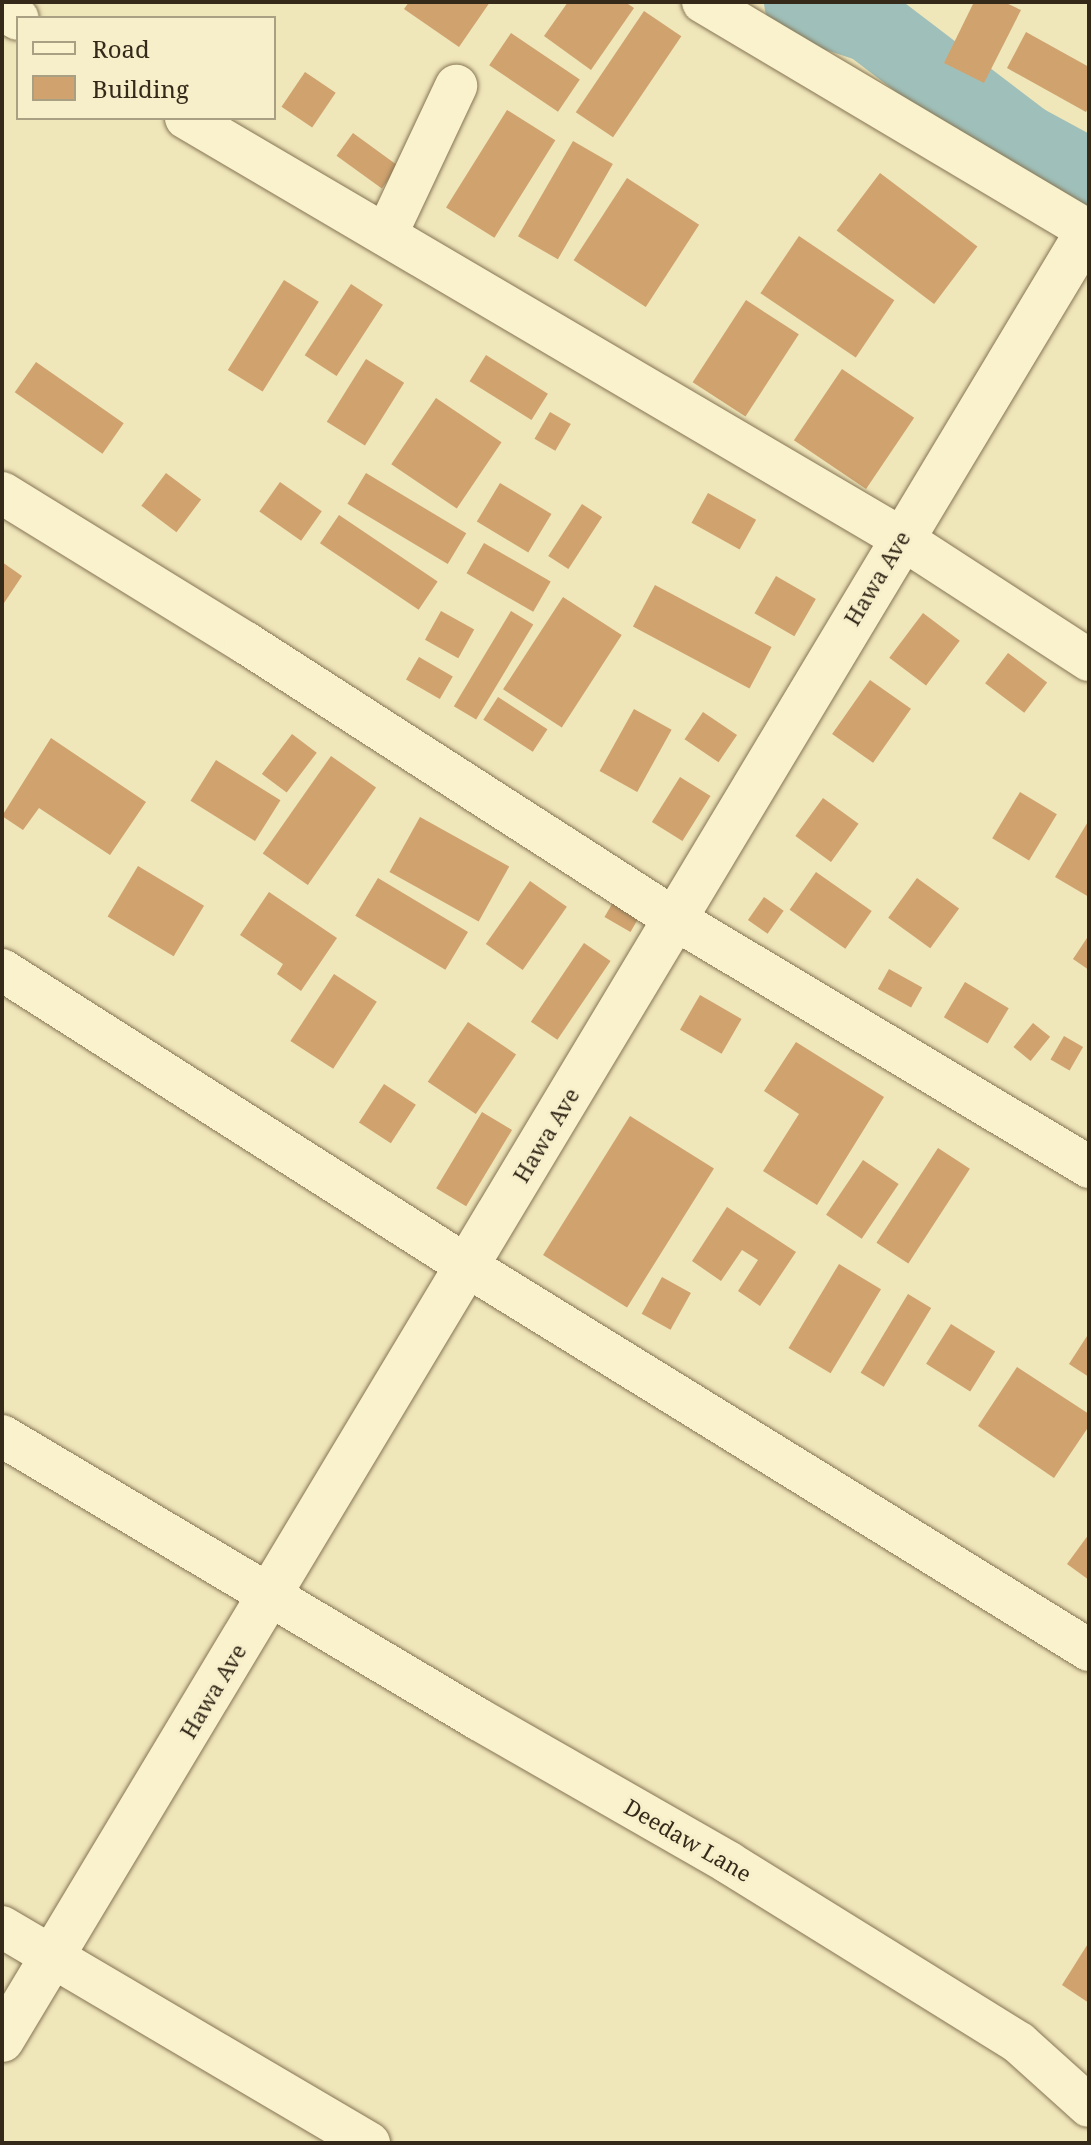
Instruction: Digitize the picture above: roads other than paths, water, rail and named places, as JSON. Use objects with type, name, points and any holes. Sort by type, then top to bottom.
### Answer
[{"type":"street","points":[[703,2],[1089,230]]},
{"type":"street","points":[[386,235],[456,86]]},
{"type":"street","points":[[189,120],[901,538],[1089,660]]},
{"type":"street","name":"Hawa Ave","points":[[2,2040],[271,1597],[901,538],[1089,230]]},
{"type":"street","points":[[2,493],[246,643],[675,919],[1089,1167]]},
{"type":"street","points":[[2,970],[467,1266],[1089,1650]]},
{"type":"street","name":"Deedaw Lane","points":[[2,1436],[271,1597],[729,1863],[1019,2043],[1089,2106]]},
{"type":"street","points":[[2,1927],[369,2143]]},
{"type":"waterway","points":[[802,2],[871,25],[1023,141],[1089,177]]}]
